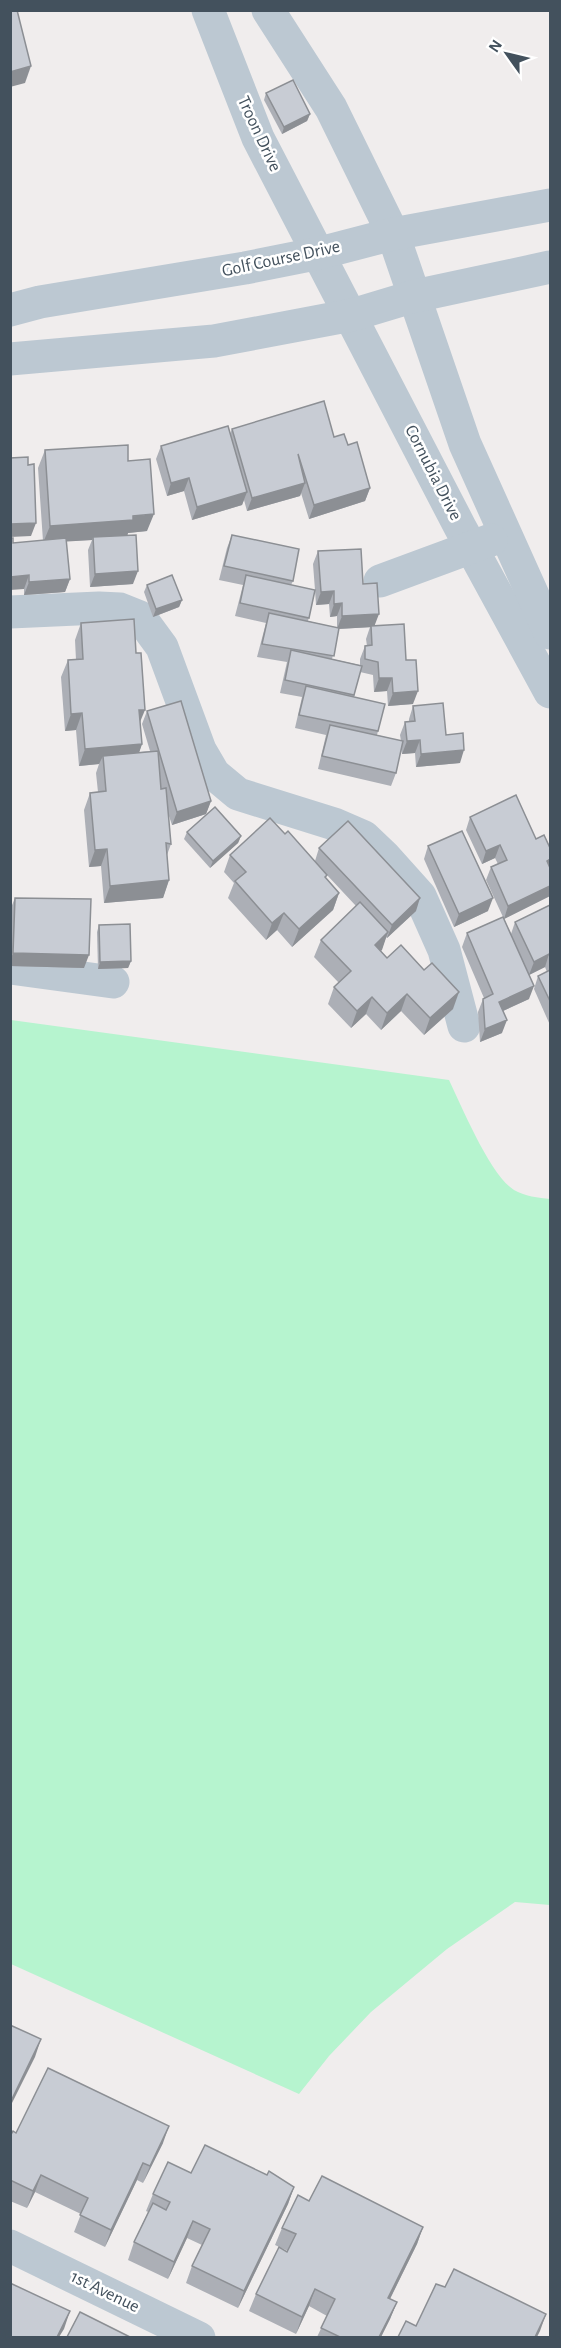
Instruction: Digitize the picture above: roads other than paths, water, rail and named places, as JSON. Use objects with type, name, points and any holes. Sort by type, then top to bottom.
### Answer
[{"type":"street","name":"Troon Drive","points":[[208,10],[258,138],[320,253]]},
{"type":"street","points":[[268,10],[331,108],[393,234],[465,444],[550,633]]},
{"type":"street","name":"Golf Course Drive","points":[[10,309],[246,268],[320,253],[393,234],[550,205]]},
{"type":"street","name":"Cornubia Drive","points":[[320,253],[472,548],[550,692]]},
{"type":"street","points":[[10,359],[213,341],[352,315],[415,296],[550,267]]},
{"type":"street","points":[[380,581],[472,548],[506,533]]},
{"type":"street","points":[[10,612],[99,608],[120,609],[140,617],[162,647],[200,750],[214,774],[225,785],[238,794],[334,825],[363,837],[385,856],[420,896],[444,950],[464,1026]]},
{"type":"street","points":[[10,968],[113,982]]},
{"type":"street","name":"1st Avenue","points":[[10,2247],[199,2337]]}]
